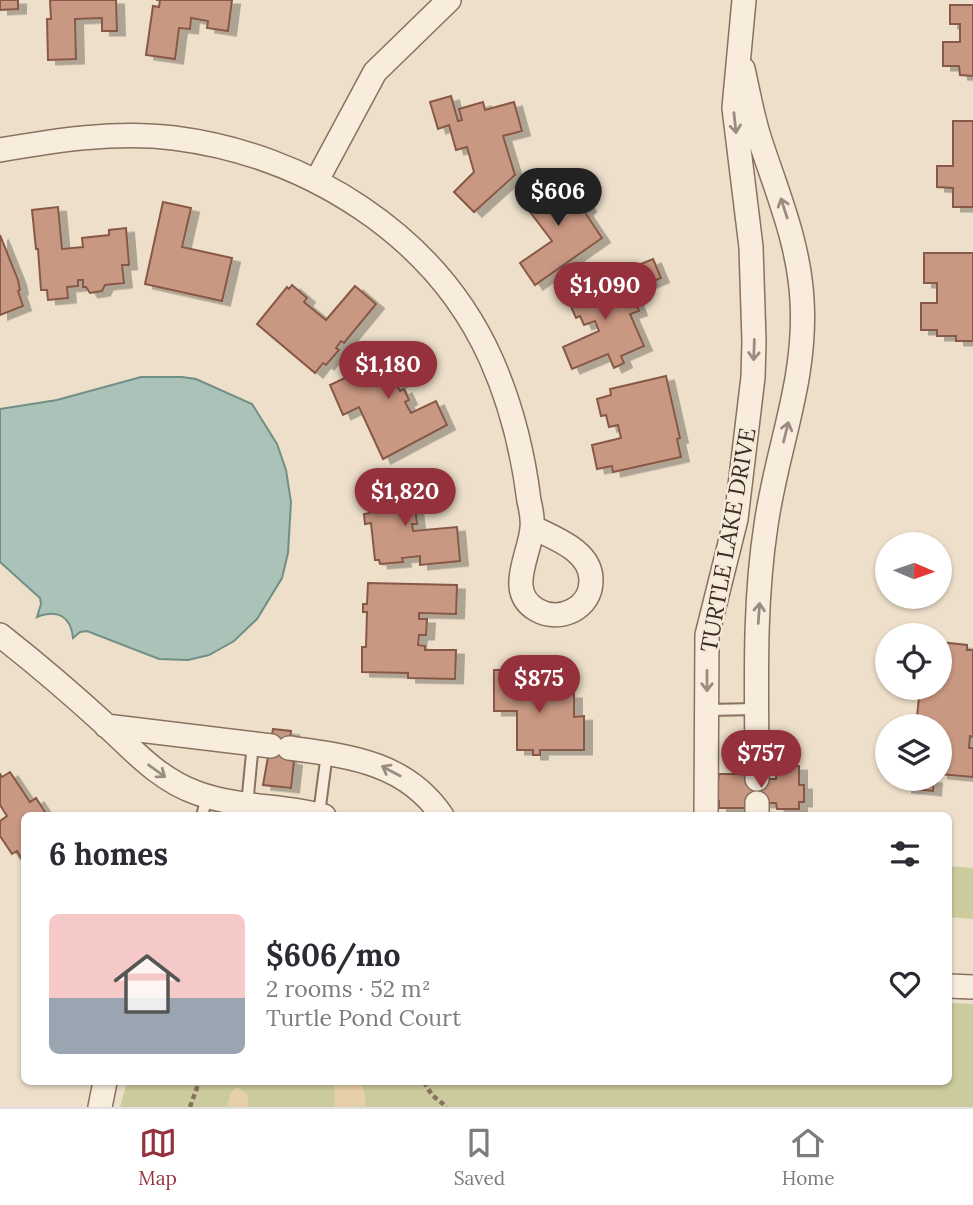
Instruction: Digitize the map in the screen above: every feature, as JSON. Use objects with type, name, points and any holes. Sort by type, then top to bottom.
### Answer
[{"type":"street","points":[[317,180],[375,72],[449,0]]},
{"type":"street","name":"TURTLE LAKE DRIVE","points":[[744,0],[734,108],[751,247],[754,341],[750,413],[751,522],[757,642],[757,779]]},
{"type":"street","name":"TURTLE LAKE DRIVE","points":[[706,812],[707,635],[751,522],[799,374],[802,301],[791,229],[756,126],[740,56]]},
{"type":"street","points":[[0,150],[85,137],[173,138],[234,150],[274,162],[317,180],[363,208],[398,236],[431,268],[462,309],[489,356],[513,416],[522,456],[532,527]]},
{"type":"street","points":[[3,643],[106,726],[154,770],[183,787],[205,806],[247,805],[299,812]]},
{"type":"street","points":[[106,726],[353,757],[391,771],[417,787],[439,812]]},
{"type":"street","points":[[952,986],[973,987]]},
{"type":"street","points":[[100,1107],[104,1085]]},
{"type":"lane","points":[[707,710],[757,709]]},
{"type":"lane","points":[[247,805],[271,746]]},
{"type":"lane","points":[[321,812],[327,753]]},
{"type":"path","points":[[190,1107],[199,1085]]},
{"type":"path","points":[[426,1085],[432,1095],[447,1107]]},
{"type":"green space","points":[[952,866],[973,868],[973,919],[952,917]]},
{"type":"green space","points":[[952,1003],[973,1004],[973,1107],[120,1107],[126,1085],[952,1085]]},
{"type":"sand","points":[[334,1085],[362,1085],[365,1107],[335,1107]]},
{"type":"sand","points":[[240,1088],[248,1095],[248,1107],[227,1107],[231,1092]]},
{"type":"shaded area","points":[[141,377],[196,379],[252,404],[277,444],[286,470],[291,502],[288,553],[282,578],[257,619],[234,641],[209,655],[188,660],[159,659],[87,631],[80,632],[73,638],[69,624],[62,616],[51,614],[37,617],[40,598],[0,562],[0,409],[57,400]]},
{"type":"building","points":[[0,0],[18,0],[18,9],[0,10]]},
{"type":"building","points":[[50,0],[116,0],[117,31],[102,31],[102,18],[75,19],[76,59],[48,60],[47,19],[51,19]]},
{"type":"building","points":[[160,0],[232,0],[228,31],[207,28],[208,21],[191,18],[190,29],[179,28],[175,59],[146,55],[153,6],[159,7]]},
{"type":"building","points":[[950,5],[973,5],[973,76],[960,75],[959,66],[943,66],[943,42],[960,42],[960,24],[950,24]]},
{"type":"building","points":[[451,96],[458,121],[462,120],[459,109],[483,102],[485,110],[514,102],[522,131],[503,136],[515,175],[474,212],[454,192],[474,172],[467,147],[456,150],[449,125],[438,129],[430,102]]},
{"type":"building","points":[[953,121],[973,121],[973,207],[953,207],[953,188],[937,187],[937,166],[953,166]]},
{"type":"building","points":[[558,174],[572,195],[578,192],[588,207],[584,211],[602,238],[535,285],[520,263],[552,241],[521,200]]},
{"type":"building","points":[[163,202],[191,208],[182,247],[232,258],[222,301],[145,284]]},
{"type":"building","points":[[58,207],[62,249],[83,247],[82,238],[109,235],[109,230],[126,228],[129,265],[122,265],[124,283],[105,285],[102,291],[90,293],[83,287],[83,280],[78,280],[78,286],[67,287],[68,298],[48,300],[47,290],[41,290],[32,210]]},
{"type":"building","points":[[0,235],[18,280],[23,306],[0,315]]},
{"type":"building","points":[[924,253],[973,253],[973,341],[956,341],[956,336],[937,336],[937,330],[921,330],[921,303],[937,303],[937,283],[924,283]]},
{"type":"building","points":[[653,259],[661,278],[639,287],[631,268]]},
{"type":"building","points":[[619,272],[621,277],[625,275],[639,311],[630,314],[644,346],[621,356],[624,363],[614,368],[608,354],[572,369],[563,347],[599,331],[595,321],[584,325],[580,316],[576,318],[568,300],[583,293],[581,287]]},
{"type":"building","points":[[292,285],[307,298],[304,302],[326,320],[355,286],[376,304],[344,343],[341,341],[336,348],[339,350],[326,365],[323,363],[315,373],[257,324],[287,287],[289,289]]},
{"type":"building","points":[[410,345],[423,371],[396,384],[400,391],[404,389],[409,400],[405,402],[411,413],[436,401],[447,425],[383,459],[359,407],[343,415],[330,385],[345,378],[343,374],[382,354],[384,358]]},
{"type":"building","points":[[666,376],[680,438],[677,439],[681,457],[613,472],[612,466],[597,469],[592,445],[621,438],[618,425],[609,427],[606,415],[601,416],[597,399],[611,395],[610,389]]},
{"type":"building","points":[[413,479],[415,499],[410,499],[411,508],[415,508],[417,524],[412,524],[413,531],[457,527],[460,561],[420,565],[420,556],[402,558],[403,562],[380,564],[379,560],[375,560],[371,523],[365,524],[364,514],[370,513],[368,483]]},
{"type":"building","points":[[368,583],[457,585],[456,614],[419,613],[419,619],[427,619],[426,635],[419,635],[418,645],[425,646],[425,650],[456,650],[455,679],[408,678],[408,673],[362,672],[367,612],[363,612],[363,604],[367,604]]},
{"type":"building","points":[[952,643],[967,645],[967,650],[973,650],[973,737],[970,736],[969,748],[973,748],[973,777],[952,775],[952,714],[917,714],[919,700],[952,700]]},
{"type":"building","points":[[494,670],[524,670],[524,694],[574,694],[574,717],[584,716],[584,750],[540,750],[540,755],[533,755],[533,750],[517,750],[517,711],[494,711]]},
{"type":"building","points":[[273,729],[291,731],[288,760],[294,761],[291,788],[263,785]]},
{"type":"building","points":[[799,766],[799,785],[804,785],[804,802],[799,802],[799,809],[777,809],[776,803],[745,803],[745,808],[719,808],[719,801],[715,801],[719,774],[745,774],[745,779],[776,779],[776,767]]},
{"type":"building","points":[[10,772],[30,802],[36,798],[45,812],[21,812],[21,858],[17,851],[12,854],[0,836],[0,821],[7,816],[0,805],[0,774],[2,777]]}]
